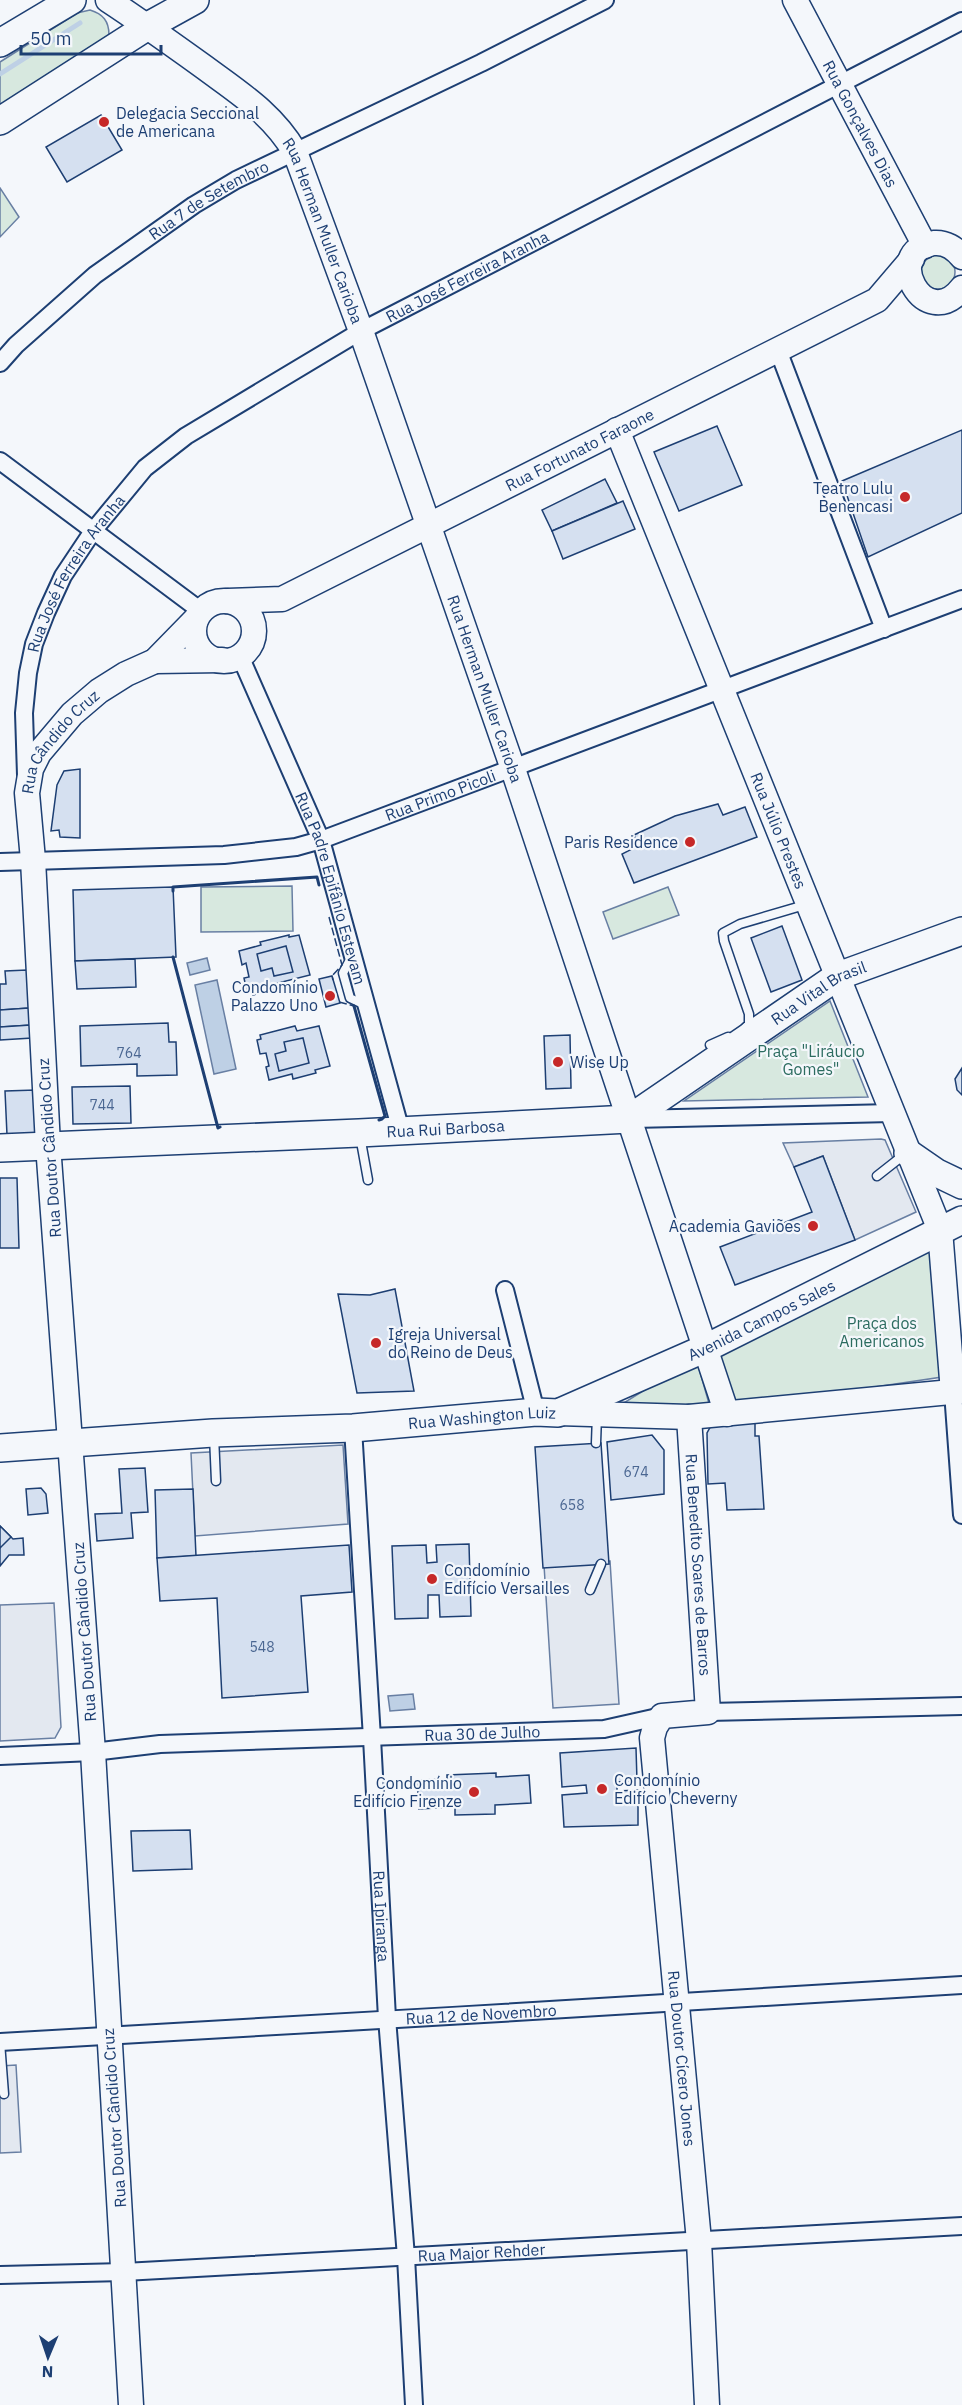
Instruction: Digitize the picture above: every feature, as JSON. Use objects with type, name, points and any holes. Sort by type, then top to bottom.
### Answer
[{"type":"main road","points":[[0,43],[72,0]]},
{"type":"main road","name":"Rua Herman Muller Carioba","points":[[108,0],[148,26],[253,103],[282,131],[295,152],[361,331],[513,769],[727,1414]]},
{"type":"main road","points":[[0,121],[148,26],[195,0]]},
{"type":"main road","name":"Rua Gonçalves Dias","points":[[795,0],[838,85],[942,251]]},
{"type":"main road","points":[[942,251],[909,276],[911,285],[924,298],[937,301],[962,313]]},
{"type":"main road","name":"Rua Fortunato Faraone","points":[[282,599],[877,300],[942,251]]},
{"type":"main road","points":[[937,301],[956,294],[962,288]]},
{"type":"main road","name":"Rua Fortunato Faraone","points":[[877,300],[937,301]]},
{"type":"main road","name":"Rua Júlio Prestes","points":[[617,430],[908,1153],[951,1225],[958,1392]]},
{"type":"main road","points":[[155,661],[209,605],[228,601],[282,599]]},
{"type":"main road","points":[[236,656],[282,599]]},
{"type":"main road","points":[[155,661],[236,656],[254,634],[250,616],[237,603],[228,601]]},
{"type":"main road","points":[[199,615],[195,638],[205,654],[236,656]]},
{"type":"main road","name":"Rua Cândido Cruz","points":[[33,860],[27,794],[32,769],[39,753],[72,714],[99,691],[126,674],[155,661]]},
{"type":"main road","name":"Rua Doutor Cândido Cruz","points":[[33,860],[48,1145],[93,1752],[131,2405]]},
{"type":"main road","name":"Rua Vital Brasil","points":[[629,1119],[838,976],[962,931]]},
{"type":"main road","name":"Rua Rui Barbosa","points":[[0,1148],[629,1119]]},
{"type":"main road","points":[[908,1153],[942,1176],[962,1185]]},
{"type":"main road","name":"Avenida Campos Sales","points":[[547,1412],[706,1348],[951,1225]]},
{"type":"main road","name":"Rua Washington Luiz","points":[[0,1448],[213,1433],[353,1428],[547,1412],[689,1417],[958,1392]]},
{"type":"main road","name":"Rua Benedito Soares de Barros","points":[[689,1417],[708,1712]]},
{"type":"main road","name":"Rua 30 de Julho","points":[[662,1716],[708,1712]]},
{"type":"main road","name":"Rua Doutor Cícero Jones","points":[[662,1716],[655,1727],[652,1738],[699,2241],[707,2405]]},
{"type":"street","name":"Rua 7 de Setembro","points":[[0,363],[15,345],[95,275],[154,231],[236,180],[481,63],[605,0]]},
{"type":"street","name":"Rua José Ferreira Aranha","points":[[27,794],[24,713],[34,644],[63,576],[93,531],[144,468],[186,436],[361,331],[962,21]]},
{"type":"street","points":[[778,350],[884,629]]},
{"type":"street","points":[[0,461],[199,615]]},
{"type":"street","name":"Rua Primo Picoli","points":[[0,862],[224,855],[296,847],[321,840],[513,769],[962,599]]},
{"type":"street","name":"Rua Padre Epifânio Estevam","points":[[236,656],[321,840],[401,1131]]},
{"type":"street","name":"Rua Rui Barbosa","points":[[629,1119],[892,1113]]},
{"type":"street","points":[[505,1290],[547,1412]]},
{"type":"street","points":[[958,1392],[962,1515]]},
{"type":"street","name":"Rua Ipiranga","points":[[353,1428],[387,2018],[406,2257],[414,2405]]},
{"type":"street","name":"Rua 30 de Julho","points":[[708,1712],[962,1706]]},
{"type":"street","name":"Rua 30 de Julho","points":[[0,1756],[93,1752],[160,1744],[604,1729],[662,1716]]},
{"type":"street","name":"Rua 12 de Novembro","points":[[0,2042],[962,1985]]},
{"type":"street","name":"Rua Major Rehder","points":[[0,2275],[124,2272],[962,2226]]},
{"type":"lane","points":[[710,1045],[744,1029],[749,1024],[749,1014],[723,933],[740,924],[808,904]]},
{"type":"lane","points":[[360,1133],[369,1180]]},
{"type":"lane","points":[[877,1176],[908,1153]]},
{"type":"lane","points":[[596,1443],[597,1414]]},
{"type":"lane","points":[[213,1433],[216,1481]]},
{"type":"lane","points":[[590,1590],[601,1564]]},
{"type":"lane","points":[[0,2042],[4,2094]]},
{"type":"green space","points":[[90,10],[104,19],[109,35],[0,105],[0,62],[77,13]]},
{"type":"green space","points":[[0,188],[19,217],[0,237]]},
{"type":"green space","points":[[938,255],[950,260],[955,272],[950,284],[938,289],[926,284],[921,272],[926,260]]},
{"type":"green space","points":[[292,886],[293,931],[201,932],[201,887]]},
{"type":"green space","points":[[668,887],[679,915],[613,939],[603,912]]},
{"type":"green space","name":"Praça \"Liráucio Gomes\"","points":[[830,1001],[868,1097],[684,1101]]},
{"type":"green space","name":"Praça dos Americanos","points":[[931,1248],[942,1377],[733,1408],[718,1357]]},
{"type":"green space","points":[[696,1358],[710,1407],[622,1404]]},
{"type":"shaded area","points":[[885,1140],[916,1212],[855,1240],[823,1156],[794,1167],[783,1143]]},
{"type":"shaded area","points":[[343,1445],[348,1524],[195,1536],[191,1453]]},
{"type":"shaded area","points":[[610,1561],[619,1704],[553,1708],[544,1565]]},
{"type":"shaded area","points":[[54,1603],[61,1727],[55,1738],[0,1741],[0,1605]]},
{"type":"shaded area","points":[[16,2065],[21,2152],[0,2153],[0,2066]]},
{"type":"water","points":[[207,958],[210,970],[190,975],[187,963]]},
{"type":"water","points":[[217,980],[236,1069],[214,1074],[195,985]]},
{"type":"water","points":[[413,1694],[415,1709],[390,1711],[388,1696]]},
{"type":"building","points":[[101,115],[122,150],[67,182],[46,147]]},
{"type":"building","points":[[717,426],[742,485],[679,511],[654,452]]},
{"type":"building","name":"Teatro Lulu Benencasi","points":[[962,430],[962,513],[868,557],[842,481]]},
{"type":"building","points":[[605,479],[617,503],[552,531],[542,510]]},
{"type":"building","points":[[623,501],[635,529],[563,559],[552,531]]},
{"type":"building","points":[[80,769],[80,838],[60,837],[59,830],[51,831],[57,785],[64,771]]},
{"type":"building","name":"Paris Residence","points":[[718,804],[723,815],[745,807],[757,837],[634,883],[622,854],[638,846],[634,835],[675,816]]},
{"type":"building","points":[[173,887],[176,957],[75,961],[73,890]]},
{"type":"building","points":[[782,926],[802,980],[771,992],[751,938]]},
{"type":"building","points":[[289,935],[289,937],[299,935],[310,975],[278,983],[279,988],[253,995],[252,991],[247,992],[244,978],[249,977],[246,963],[242,965],[239,951],[261,945],[260,942]]},
{"type":"building","points":[[286,946],[293,972],[274,976],[272,968],[261,971],[257,954]]},
{"type":"building","points":[[135,959],[136,987],[77,989],[75,961]]},
{"type":"building","points":[[27,970],[29,1008],[0,1010],[0,984],[6,984],[5,971]]},
{"type":"building","name":"Condomínio Palazzo Uno","points":[[332,976],[340,1003],[326,1007],[319,979]]},
{"type":"building","points":[[29,1008],[31,1025],[0,1027],[0,1010]]},
{"type":"building","points":[[168,1023],[169,1042],[176,1042],[177,1075],[137,1076],[137,1064],[81,1066],[80,1026]]},
{"type":"building","points":[[31,1025],[32,1038],[0,1040],[0,1027]]},
{"type":"building","points":[[295,1026],[297,1031],[319,1026],[330,1066],[315,1070],[316,1073],[293,1079],[292,1074],[269,1080],[266,1053],[260,1054],[257,1040],[261,1039],[260,1035]]},
{"type":"building","name":"Wise Up","points":[[570,1035],[571,1088],[546,1089],[544,1036]]},
{"type":"building","points":[[303,1038],[309,1063],[279,1071],[275,1054],[286,1051],[284,1042]]},
{"type":"building","points":[[962,1068],[962,1095],[957,1090],[955,1079]]},
{"type":"building","points":[[130,1086],[131,1123],[73,1124],[72,1087]]},
{"type":"building","points":[[36,1090],[38,1134],[7,1135],[5,1091]]},
{"type":"building","name":"Academia Gaviões","points":[[823,1156],[855,1240],[735,1285],[720,1247],[812,1212],[794,1167]]},
{"type":"building","points":[[0,1178],[17,1178],[19,1248],[0,1248]]},
{"type":"building","name":"Igreja Universal do Reino de Deus","points":[[395,1289],[414,1391],[357,1393],[338,1294],[370,1295]]},
{"type":"building","points":[[755,1423],[755,1436],[759,1436],[764,1509],[727,1510],[725,1483],[708,1484],[707,1433],[712,1424]]},
{"type":"building","points":[[652,1435],[664,1450],[664,1494],[611,1500],[607,1442]]},
{"type":"building","points":[[601,1443],[609,1564],[543,1568],[535,1447]]},
{"type":"building","points":[[145,1468],[148,1512],[131,1513],[133,1538],[97,1541],[95,1514],[122,1513],[119,1469]]},
{"type":"building","points":[[41,1488],[46,1494],[48,1513],[28,1515],[26,1489]]},
{"type":"building","points":[[193,1489],[196,1556],[157,1558],[155,1490]]},
{"type":"building","points":[[0,1526],[13,1539],[23,1538],[24,1555],[9,1555],[0,1566]]},
{"type":"building","points":[[0,1526],[11,1537],[0,1548]]},
{"type":"building","name":"Condomínio Edifício Versailles","points":[[469,1544],[471,1616],[440,1617],[439,1595],[428,1595],[428,1618],[395,1619],[392,1546],[426,1545],[427,1563],[437,1562],[436,1545]]},
{"type":"building","points":[[349,1545],[352,1592],[301,1596],[308,1692],[222,1698],[217,1598],[160,1601],[157,1558]]},
{"type":"building","name":"Condomínio Edifício Cheverny","points":[[636,1748],[637,1781],[617,1782],[617,1791],[638,1790],[638,1825],[564,1827],[562,1795],[587,1793],[586,1785],[562,1787],[560,1753]]},
{"type":"building","name":"Condomínio Edifício Firenze","points":[[496,1773],[496,1777],[529,1775],[531,1803],[495,1805],[495,1814],[455,1815],[455,1807],[419,1809],[417,1780],[447,1779],[447,1775]]},
{"type":"building","points":[[190,1830],[192,1869],[133,1871],[131,1831]]},
{"type":"waterway","points":[[0,74],[80,23]]},
{"type":"fence","points":[[329,917],[342,965],[332,976],[333,980]]},
{"type":"fence","points":[[339,1002],[354,1006]]},
{"type":"wall","points":[[173,891],[173,887],[317,877],[319,885]]},
{"type":"wall","points":[[173,957],[218,1128],[220,1127]]},
{"type":"wall","points":[[354,1006],[385,1116],[379,1120]]},
{"type":"place","name":"Delegacia Seccional de Americana","points":[[104,122]]},
{"type":"place","name":"Teatro Lulu Benencasi","points":[[905,497]]},
{"type":"place","name":"Paris Residence","points":[[690,842]]},
{"type":"place","name":"Condomínio Palazzo Uno","points":[[330,996]]},
{"type":"place","name":"Wise Up","points":[[558,1062]]},
{"type":"place","name":"Academia Gaviões","points":[[813,1226]]},
{"type":"place","name":"Igreja Universal do Reino de Deus","points":[[376,1343]]},
{"type":"place","name":"Condomínio Edifício Versailles","points":[[432,1579]]},
{"type":"place","name":"Condomínio Edifício Cheverny","points":[[602,1789]]},
{"type":"place","name":"Condomínio Edifício Firenze","points":[[474,1792]]}]
